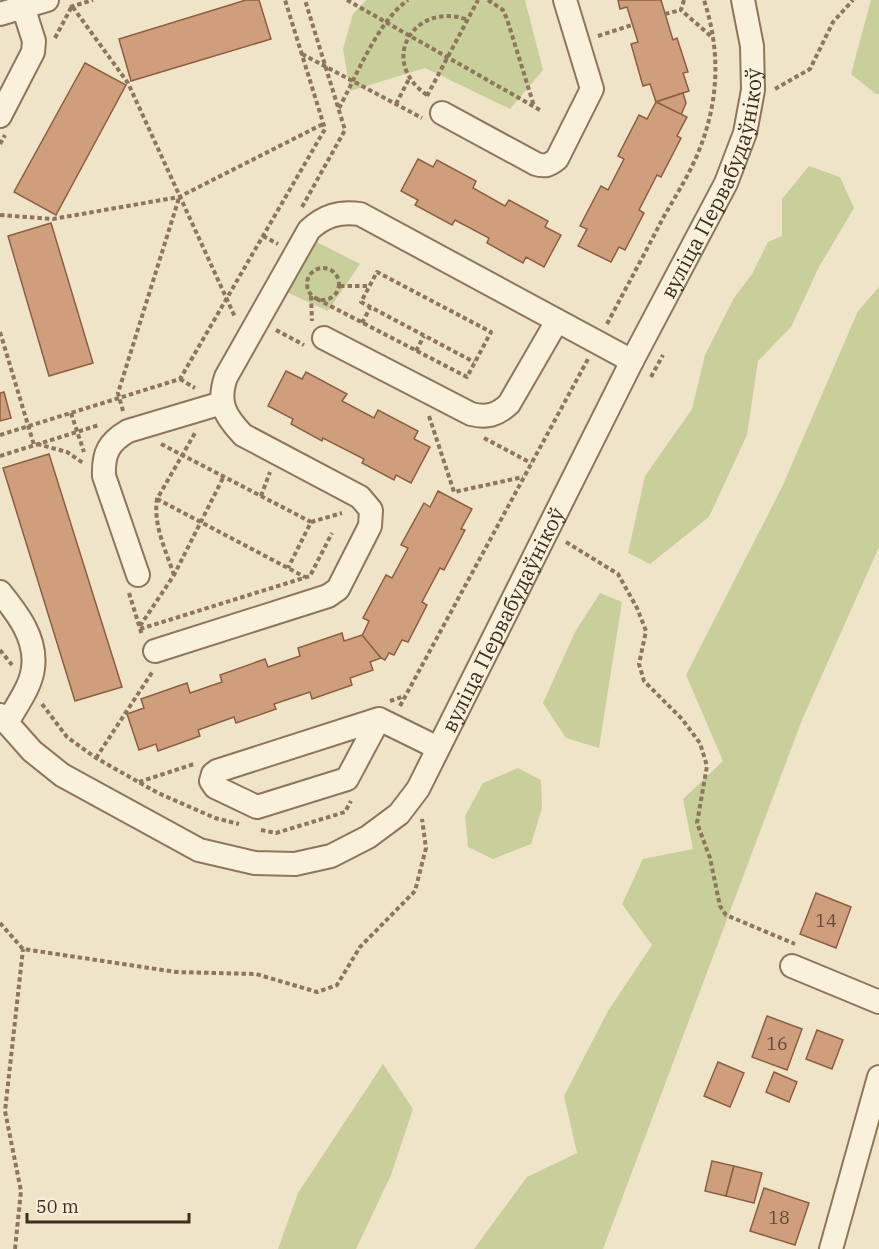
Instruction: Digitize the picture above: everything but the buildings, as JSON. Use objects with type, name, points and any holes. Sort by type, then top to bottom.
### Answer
[{"type":"street","points":[[0,14],[22,4],[47,0]]},
{"type":"street","points":[[442,113],[536,164],[543,166],[557,159],[592,89],[565,0]]},
{"type":"street","name":"вуліца Первабудаўнікоў","points":[[3,719],[32,751],[62,775],[199,850],[255,863],[295,864],[332,856],[368,837],[399,814],[418,789],[632,361],[726,183],[745,133],[753,90],[752,45],[743,0]]},
{"type":"street","points":[[0,116],[33,52],[34,41],[22,4]]},
{"type":"street","points":[[149,650],[328,596],[338,589],[370,526],[371,510],[360,497],[243,435],[229,420],[222,403],[222,389],[226,377],[309,230],[319,221],[346,212],[360,214],[632,361]]},
{"type":"street","points":[[324,338],[471,414],[481,417],[501,412],[509,404],[556,321]]},
{"type":"street","points":[[132,579],[104,476],[104,462],[108,449],[116,438],[128,430],[222,403]]},
{"type":"street","points":[[0,592],[18,614],[32,647],[33,668],[28,685],[3,719]]},
{"type":"street","points":[[385,721],[347,779],[256,807],[215,787],[211,781],[213,774],[217,771],[385,721],[438,748]]},
{"type":"street","points":[[792,966],[879,1002]]},
{"type":"street","points":[[831,1249],[879,1077]]},
{"type":"path","points":[[0,435],[180,379],[325,129],[285,0]]},
{"type":"path","points":[[298,214],[345,130],[305,0]]},
{"type":"path","points":[[347,0],[540,110]]},
{"type":"path","points":[[339,109],[385,23],[398,7],[408,0]]},
{"type":"path","points":[[417,116],[478,0]]},
{"type":"path","points":[[489,0],[503,10],[507,19],[534,106]]},
{"type":"path","points":[[681,10],[684,0]]},
{"type":"path","points":[[385,721],[524,476],[698,154],[711,114],[716,87],[716,60],[704,0]]},
{"type":"path","points":[[753,90],[775,89],[810,69],[833,22],[853,0]]},
{"type":"path","points":[[72,6],[128,83],[236,321],[242,311]]},
{"type":"path","points":[[665,14],[681,10]]},
{"type":"path","points":[[681,10],[713,39]]},
{"type":"path","points":[[427,95],[409,79],[403,59],[408,36],[416,26],[434,15],[445,13],[458,15],[468,20]]},
{"type":"path","points":[[592,39],[632,25]]},
{"type":"path","points":[[774,99],[775,77]]},
{"type":"path","points":[[396,104],[409,79]]},
{"type":"path","points":[[0,215],[53,219],[179,197],[323,124]]},
{"type":"path","points":[[125,417],[118,393],[179,197]]},
{"type":"path","points":[[263,236],[281,246]]},
{"type":"path","points":[[340,286],[334,272],[323,268],[317,269],[309,276],[307,284],[308,290],[317,299],[467,377],[491,332],[377,272],[369,286],[361,303],[474,363]]},
{"type":"path","points":[[340,286],[369,286]]},
{"type":"path","points":[[317,299],[330,299],[340,286]]},
{"type":"path","points":[[362,323],[370,308]]},
{"type":"path","points":[[0,332],[35,445]]},
{"type":"path","points":[[416,351],[424,336]]},
{"type":"path","points":[[648,383],[664,351]]},
{"type":"path","points":[[180,379],[197,389],[194,395]]},
{"type":"path","points":[[427,409],[454,492],[524,476]]},
{"type":"path","points":[[35,445],[67,452],[88,466],[71,412]]},
{"type":"path","points":[[0,456],[106,423]]},
{"type":"path","points":[[174,575],[156,520],[158,499],[199,425]]},
{"type":"path","points":[[154,440],[311,522],[349,511]]},
{"type":"path","points":[[140,628],[174,575],[224,476]]},
{"type":"path","points":[[158,499],[305,577]]},
{"type":"path","points":[[288,568],[311,522]]},
{"type":"path","points":[[140,628],[310,576],[332,533]]},
{"type":"path","points":[[571,533],[566,542],[618,574],[637,608],[646,631],[639,664],[644,681],[682,719],[700,743],[707,766],[697,823],[710,858],[720,906],[726,915],[795,944],[792,966]]},
{"type":"path","points":[[96,758],[153,671],[149,650],[140,628],[132,579]]},
{"type":"path","points":[[0,650],[67,737],[96,758],[158,793],[215,818],[246,826]]},
{"type":"path","points":[[0,923],[23,949],[176,972],[256,974],[317,992],[337,985],[360,947],[415,891],[426,848],[418,789]]},
{"type":"path","points":[[256,828],[276,833],[345,812],[356,792]]},
{"type":"path","points":[[418,824],[427,812]]},
{"type":"path","points":[[15,1249],[21,1191],[5,1111],[23,949]]},
{"type":"green space","points":[[366,0],[525,0],[543,70],[510,109],[425,68],[350,91],[343,49],[353,14]]},
{"type":"green space","points":[[871,0],[879,0],[879,94],[851,74]]},
{"type":"green space","points":[[809,166],[840,177],[854,208],[819,267],[791,327],[758,361],[747,435],[709,517],[650,564],[628,553],[645,476],[692,409],[705,355],[734,298],[752,274],[768,242],[782,236],[782,199]]},
{"type":"green space","points":[[309,238],[360,264],[328,311],[280,289]]},
{"type":"green space","points":[[879,287],[879,547],[802,720],[603,1249],[474,1249],[527,1177],[577,1153],[564,1096],[608,1011],[652,945],[622,904],[643,859],[693,849],[683,799],[723,761],[686,675],[782,487],[858,311]]},
{"type":"green space","points":[[600,593],[622,602],[599,748],[566,738],[543,703],[575,632]]},
{"type":"green space","points":[[518,768],[541,780],[542,808],[531,844],[493,859],[468,847],[465,816],[483,783]]},
{"type":"green space","points":[[383,1064],[413,1109],[391,1175],[356,1249],[278,1249],[298,1193]]}]
